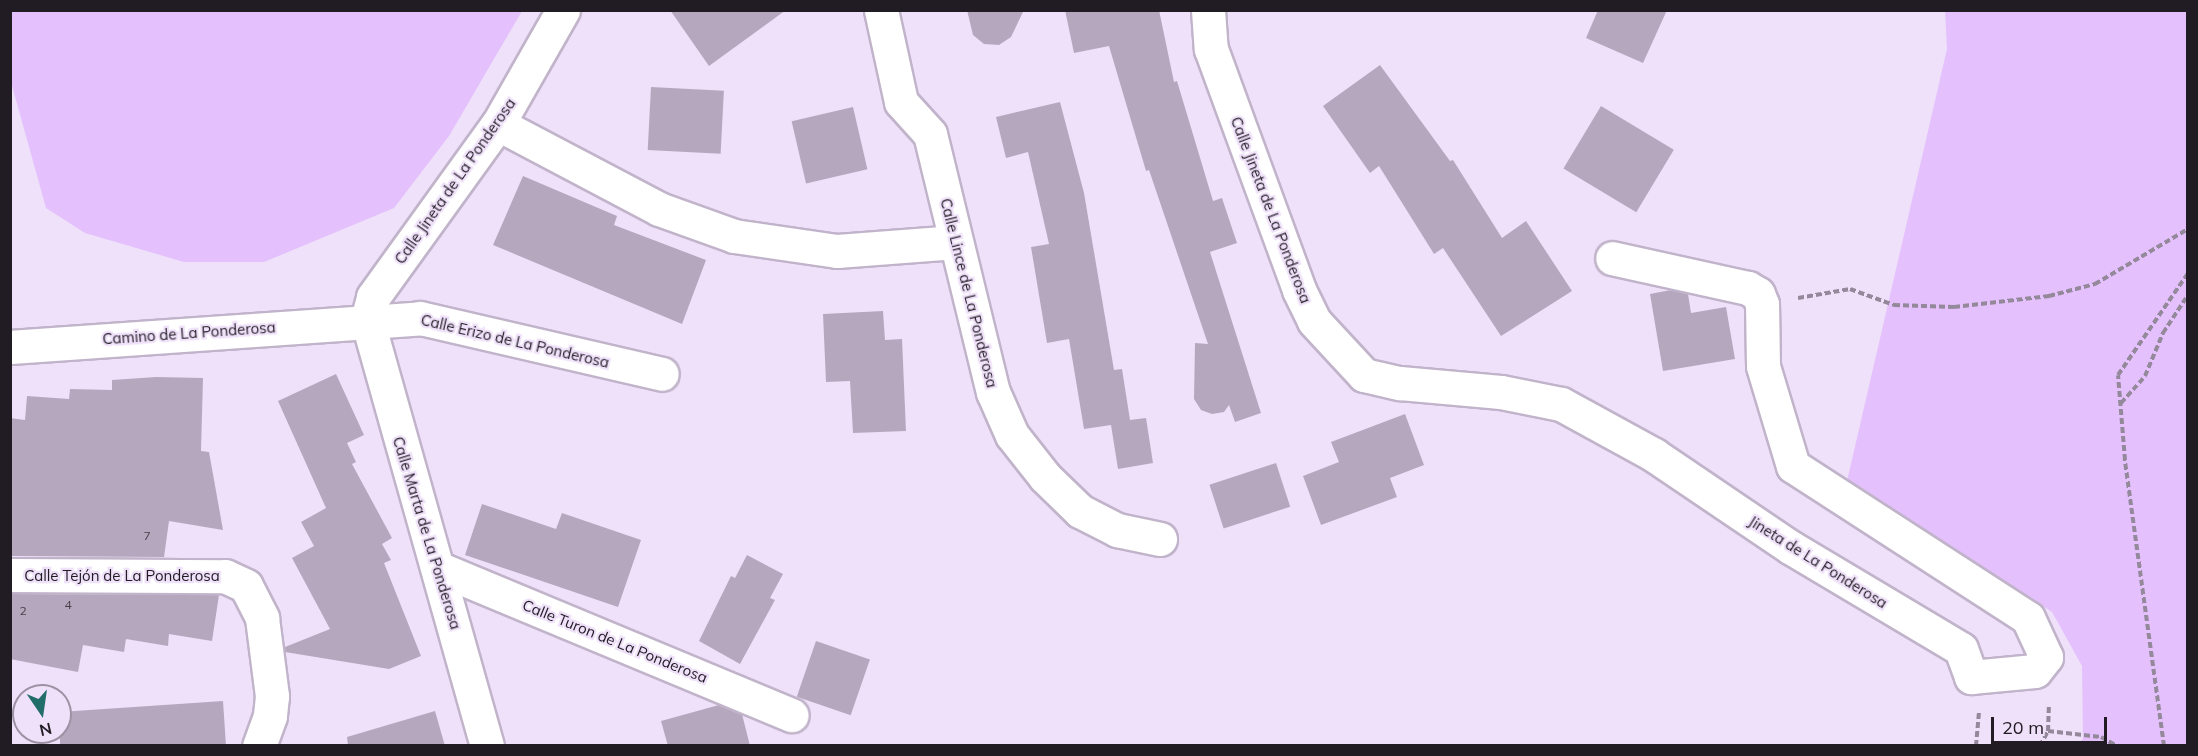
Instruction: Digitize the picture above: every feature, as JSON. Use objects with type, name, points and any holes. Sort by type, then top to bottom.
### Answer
[{"type":"street","name":"Calle Jineta de La Ponderosa","points":[[366,320],[374,297],[498,124],[563,10]]},
{"type":"street","name":"Calle Lince de La Ponderosa","points":[[881,10],[901,102],[930,134],[993,392],[1012,435],[1045,477],[1080,510],[1117,530],[1161,538]]},
{"type":"street","name":"Calle Jineta de La Ponderosa","points":[[1208,10],[1211,48],[1299,290],[1314,321],[1339,351],[1364,375],[1400,383],[1501,392],[1561,404],[1654,455]]},
{"type":"street","points":[[498,124],[659,209],[734,236],[837,251],[956,242]]},
{"type":"street","points":[[1612,258],[1748,288],[1758,294],[1762,304]]},
{"type":"street","name":"Jineta de La Ponderosa","points":[[1654,455],[1790,548],[1961,649],[1971,676],[2035,671],[2046,657],[2028,618],[1793,465],[1764,366],[1762,304]]},
{"type":"street","name":"Calle Erizo de La Ponderosa","points":[[366,320],[420,318],[662,374]]},
{"type":"street","name":"Camino de La Ponderosa","points":[[10,347],[366,320]]},
{"type":"street","name":"Calle Marta de La Ponderosa","points":[[366,320],[488,746]]},
{"type":"street","name":"Calle Turon de La Ponderosa","points":[[438,568],[792,715]]},
{"type":"street","name":"Calle Tejón de La Ponderosa","points":[[10,575],[225,576],[246,586],[262,618],[272,696],[270,716],[259,746]]},
{"type":"path","points":[[1762,304],[1850,289],[1894,305],[1942,307],[2049,296],[2095,284],[2187,229]]},
{"type":"path","points":[[2164,746],[2118,375],[2187,273]]},
{"type":"path","points":[[2121,404],[2145,376],[2163,333],[2187,295]]},
{"type":"path","points":[[2048,731],[2101,736],[2117,746]]},
{"type":"shaded area","points":[[10,11],[522,11],[449,136],[394,208],[264,262],[184,262],[85,233],[46,208],[11,82]]},
{"type":"shaded area","points":[[1945,11],[2187,11],[2187,745],[2077,745],[2083,739],[2082,666],[2052,612],[1847,481],[1947,49]]},
{"type":"building","points":[[670,10],[786,10],[709,66]]},
{"type":"building","points":[[967,10],[1024,10],[1011,37],[999,45],[984,44],[973,35]]},
{"type":"building","points":[[1065,10],[1159,10],[1174,82],[1177,81],[1213,201],[1222,198],[1237,243],[1210,252],[1261,413],[1235,422],[1229,405],[1224,412],[1212,414],[1201,410],[1194,399],[1195,343],[1208,344],[1149,170],[1146,171],[1109,46],[1074,53]]},
{"type":"building","points":[[1598,10],[1667,10],[1643,63],[1586,38]]},
{"type":"building","points":[[1380,65],[1450,161],[1453,160],[1502,238],[1526,221],[1572,291],[1501,336],[1443,248],[1434,254],[1379,166],[1370,173],[1323,106]]},
{"type":"building","points":[[651,87],[724,91],[721,154],[648,150]]},
{"type":"building","points":[[1060,102],[1084,193],[1114,370],[1122,369],[1130,420],[1146,418],[1153,463],[1118,469],[1111,425],[1084,429],[1069,339],[1047,343],[1031,247],[1049,244],[1028,152],[1006,158],[996,117]]},
{"type":"building","points":[[1601,106],[1674,150],[1636,212],[1563,169]]},
{"type":"building","points":[[853,107],[867,169],[806,184],[792,121]]},
{"type":"building","points":[[523,176],[617,216],[614,225],[706,260],[682,324],[493,245]]},
{"type":"building","points":[[1671,290],[1688,294],[1691,313],[1726,307],[1735,359],[1663,371],[1650,294]]},
{"type":"building","points":[[883,311],[885,340],[902,339],[906,431],[853,433],[850,381],[826,382],[823,314]]},
{"type":"building","points":[[336,374],[364,435],[347,443],[356,462],[352,464],[392,538],[382,544],[391,560],[384,563],[421,656],[389,669],[285,652],[285,647],[330,629],[292,558],[314,546],[301,522],[326,508],[278,401]]},
{"type":"building","points":[[156,377],[203,378],[201,451],[209,452],[223,530],[169,521],[164,557],[10,556],[10,418],[25,420],[27,396],[69,399],[70,389],[112,390],[112,380]]},
{"type":"building","points":[[1405,414],[1424,465],[1390,478],[1397,497],[1321,525],[1303,476],[1339,462],[1331,442]]},
{"type":"building","points":[[1276,463],[1290,507],[1224,528],[1209,485]]},
{"type":"building","points":[[482,504],[556,529],[562,513],[641,540],[618,607],[465,555]]},
{"type":"building","points":[[747,555],[783,574],[770,598],[775,600],[740,664],[699,641],[731,576],[735,578]]},
{"type":"building","points":[[10,594],[219,595],[212,641],[169,634],[168,646],[126,639],[124,652],[83,645],[78,672],[10,659]]},
{"type":"building","points":[[816,641],[870,660],[851,715],[797,697]]},
{"type":"building","points":[[223,701],[226,746],[60,746],[60,744],[72,744],[72,711]]},
{"type":"building","points":[[719,705],[742,714],[750,746],[668,746],[661,721]]},
{"type":"building","points":[[435,711],[445,746],[348,746],[347,737]]}]
